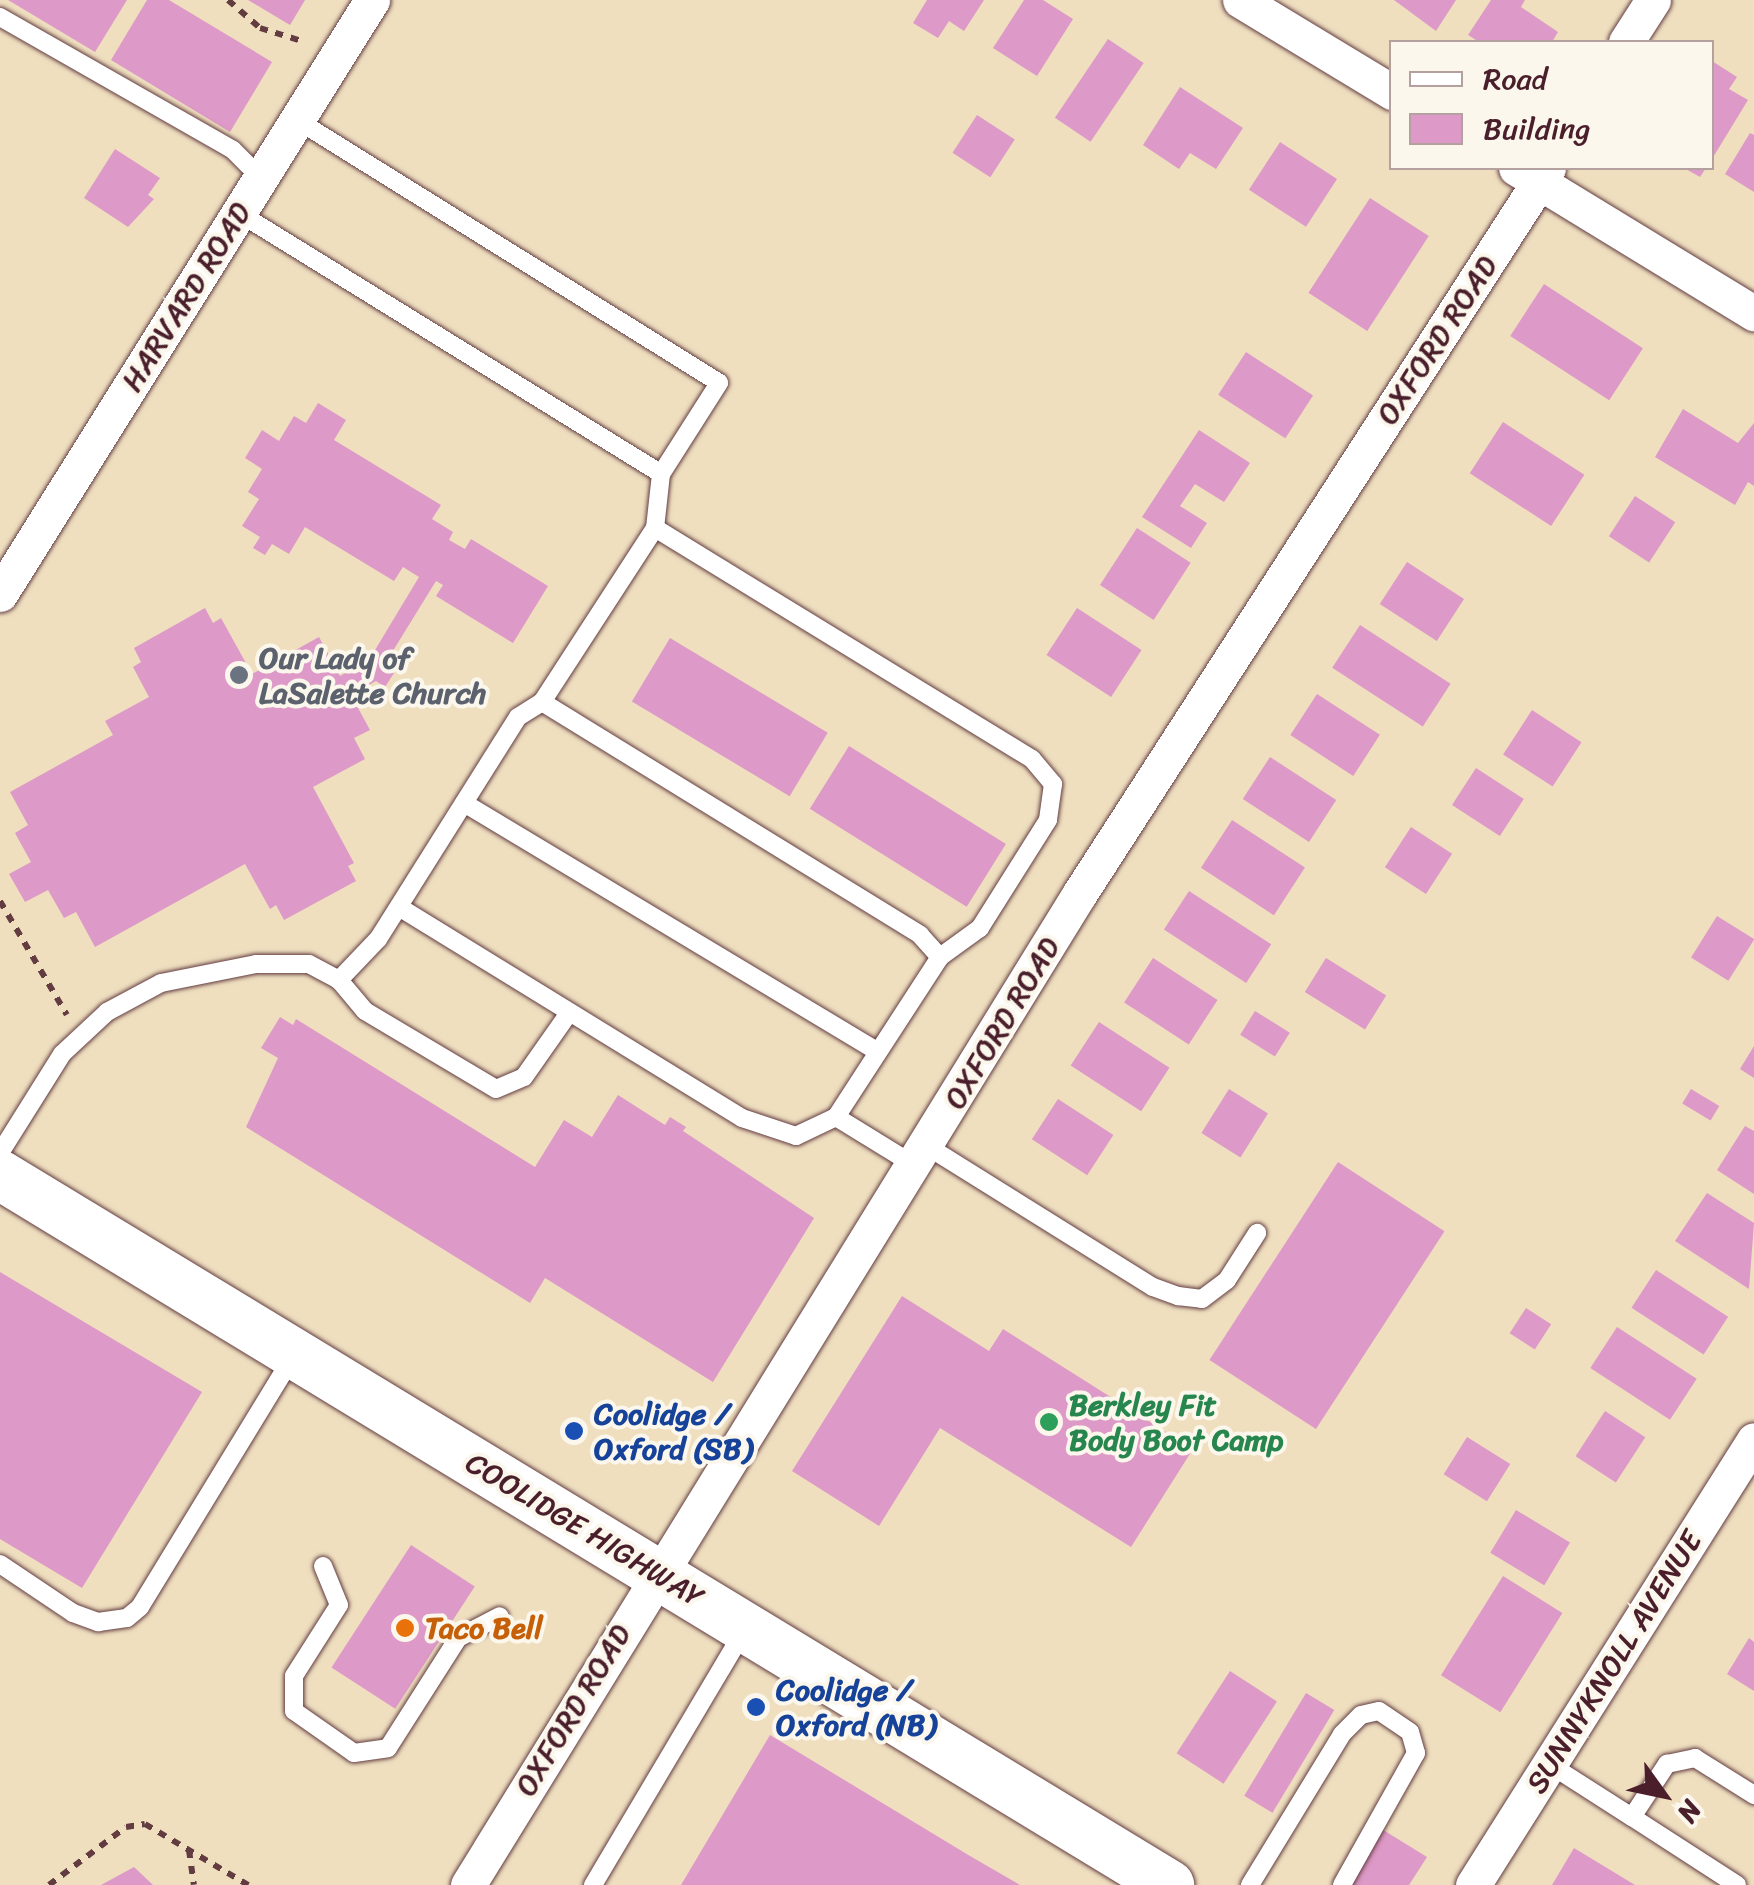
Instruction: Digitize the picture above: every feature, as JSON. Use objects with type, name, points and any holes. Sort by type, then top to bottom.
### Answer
[{"type":"main road","name":"COOLIDGE HIGHWAY","points":[[0,1175],[1170,1885]]},
{"type":"street","name":"HARVARD ROAD","points":[[0,594],[372,0]]},
{"type":"street","points":[[1240,0],[1389,90]]},
{"type":"street","points":[[1627,40],[1654,0]]},
{"type":"street","points":[[1534,172],[1754,313]]},
{"type":"street","name":"OXFORD ROAD","points":[[468,1885],[657,1571],[1534,172]]},
{"type":"street","name":"SUNNYKNOLL AVENUE","points":[[1473,1885],[1754,1440]]},
{"type":"lane","points":[[0,17],[233,150],[261,178]]},
{"type":"lane","points":[[297,120],[719,382],[661,474],[655,528],[542,702],[518,717],[399,907],[340,980]]},
{"type":"lane","points":[[239,213],[661,474]]},
{"type":"lane","points":[[399,907],[742,1118],[796,1136],[836,1117],[940,958],[980,928],[1048,820],[1053,784],[1032,759],[655,528]]},
{"type":"lane","points":[[542,702],[920,936],[940,958]]},
{"type":"lane","points":[[464,803],[877,1051]]},
{"type":"lane","points":[[0,1152],[80,1038],[107,1012],[161,983],[256,964],[309,964],[340,980],[365,1011],[496,1088],[524,1077],[569,1013]]},
{"type":"lane","points":[[836,1117],[920,1156],[1154,1288],[1178,1296],[1202,1299],[1226,1280],[1256,1234]]},
{"type":"lane","points":[[0,1564],[73,1612],[98,1622],[127,1618],[140,1607],[294,1354]]},
{"type":"lane","points":[[323,1566],[339,1605],[294,1676],[294,1711],[354,1753],[388,1748],[458,1638],[500,1616]]},
{"type":"lane","points":[[593,1885],[746,1628]]},
{"type":"lane","points":[[1250,1885],[1342,1734],[1361,1715],[1379,1711],[1410,1732],[1416,1753],[1342,1885]]},
{"type":"lane","points":[[1632,1817],[1667,1764],[1695,1758],[1754,1794]]},
{"type":"lane","points":[[1550,1764],[1737,1885]]},
{"type":"path","points":[[228,0],[260,28],[303,42]]},
{"type":"path","points":[[0,901],[80,1038]]},
{"type":"path","points":[[50,1885],[126,1827],[144,1824],[248,1885]]},
{"type":"path","points":[[190,1849],[194,1885]]},
{"type":"building","points":[[8,0],[127,0],[95,52]]},
{"type":"building","points":[[147,0],[169,0],[272,62],[230,132],[111,60]]},
{"type":"building","points":[[248,0],[305,0],[290,25]]},
{"type":"building","points":[[927,0],[984,0],[964,31],[949,21],[938,38],[913,23]]},
{"type":"building","points":[[1024,0],[1043,0],[1073,19],[1037,76],[993,48]]},
{"type":"building","points":[[1394,0],[1456,0],[1436,31]]},
{"type":"building","points":[[1491,0],[1525,0],[1521,7],[1558,32],[1553,40],[1476,40],[1468,35]]},
{"type":"building","points":[[1108,39],[1144,63],[1091,142],[1055,118]]},
{"type":"building","points":[[1714,62],[1737,77],[1729,89],[1748,100],[1714,156]]},
{"type":"building","points":[[1180,87],[1243,128],[1216,169],[1190,153],[1179,169],[1143,145]]},
{"type":"building","points":[[977,115],[1015,140],[990,177],[952,153]]},
{"type":"building","points":[[1750,133],[1754,135],[1754,192],[1725,174]]},
{"type":"building","points":[[1280,142],[1337,179],[1306,227],[1249,190]]},
{"type":"building","points":[[115,149],[160,178],[148,195],[154,199],[128,227],[84,198]]},
{"type":"building","points":[[1370,198],[1429,236],[1367,331],[1308,293]]},
{"type":"building","points":[[1544,284],[1643,348],[1609,400],[1510,336]]},
{"type":"building","points":[[1246,352],[1313,396],[1285,438],[1218,395]]},
{"type":"building","name":"Our Lady of LaSalette Church","points":[[318,403],[346,420],[334,440],[441,505],[432,519],[453,532],[449,540],[465,549],[471,539],[548,586],[513,643],[436,596],[443,585],[436,581],[383,667],[394,673],[385,687],[376,681],[351,695],[370,730],[354,738],[365,759],[313,787],[354,863],[348,866],[356,881],[284,920],[276,905],[270,909],[245,864],[95,947],[76,912],[64,918],[48,890],[25,902],[9,874],[31,862],[15,833],[28,825],[10,792],[113,735],[105,721],[149,697],[133,667],[141,662],[134,648],[205,608],[213,623],[221,618],[252,674],[319,637],[340,676],[369,660],[419,577],[403,567],[394,581],[305,527],[289,554],[272,544],[265,555],[253,548],[260,537],[242,526],[259,499],[248,492],[262,469],[245,458],[262,430],[279,441],[294,416],[306,423]]},
{"type":"building","points":[[1683,409],[1738,443],[1754,423],[1754,486],[1748,482],[1735,505],[1655,457]]},
{"type":"building","points":[[1503,422],[1584,475],[1551,526],[1470,473]]},
{"type":"building","points":[[1199,430],[1250,463],[1224,502],[1195,484],[1180,506],[1207,523],[1191,548],[1142,517]]},
{"type":"building","points":[[1635,496],[1675,522],[1649,562],[1609,536]]},
{"type":"building","points":[[1137,528],[1191,563],[1154,620],[1100,585]]},
{"type":"building","points":[[1407,562],[1464,599],[1437,641],[1380,604]]},
{"type":"building","points":[[1077,608],[1142,650],[1111,697],[1047,655]]},
{"type":"building","points":[[1360,625],[1451,684],[1423,727],[1332,668]]},
{"type":"building","points":[[670,638],[828,733],[790,796],[632,701]]},
{"type":"building","points":[[1317,694],[1380,735],[1353,776],[1290,735]]},
{"type":"building","points":[[1532,710],[1581,742],[1553,787],[1503,754]]},
{"type":"building","points":[[849,746],[1006,844],[967,907],[810,809]]},
{"type":"building","points":[[1270,757],[1336,800],[1309,842],[1243,799]]},
{"type":"building","points":[[1476,768],[1524,799],[1500,836],[1452,805]]},
{"type":"building","points":[[1232,820],[1305,867],[1274,915],[1201,868]]},
{"type":"building","points":[[1411,827],[1452,854],[1426,894],[1385,867]]},
{"type":"building","points":[[1189,891],[1271,944],[1246,983],[1164,930]]},
{"type":"building","points":[[1717,916],[1754,939],[1728,981],[1691,958]]},
{"type":"building","points":[[1153,958],[1218,1000],[1189,1044],[1124,1002]]},
{"type":"building","points":[[1326,958],[1386,996],[1365,1030],[1305,992]]},
{"type":"building","points":[[1255,1011],[1290,1033],[1275,1056],[1240,1035]]},
{"type":"building","points":[[280,1017],[293,1025],[296,1019],[535,1167],[564,1120],[592,1137],[618,1095],[665,1125],[670,1117],[686,1127],[683,1131],[814,1218],[713,1382],[545,1278],[530,1303],[246,1127],[278,1058],[261,1048]]},
{"type":"building","points":[[1099,1022],[1169,1068],[1141,1111],[1071,1066]]},
{"type":"building","points":[[1754,1046],[1754,1078],[1740,1069]]},
{"type":"building","points":[[1229,1089],[1268,1113],[1240,1157],[1201,1133]]},
{"type":"building","points":[[1691,1089],[1719,1106],[1711,1121],[1682,1104]]},
{"type":"building","points":[[1058,1099],[1113,1135],[1087,1175],[1032,1139]]},
{"type":"building","points":[[1745,1126],[1754,1131],[1754,1194],[1717,1170]]},
{"type":"building","points":[[1338,1162],[1445,1231],[1316,1429],[1209,1360]]},
{"type":"building","points":[[1707,1193],[1754,1223],[1749,1289],[1675,1241]]},
{"type":"building","points":[[1656,1270],[1728,1317],[1704,1355],[1631,1308]]},
{"type":"building","points":[[0,1272],[202,1392],[82,1588],[0,1539]]},
{"type":"building","points":[[902,1296],[989,1351],[1003,1329],[1193,1449],[1131,1547],[940,1428],[879,1526],[792,1471]]},
{"type":"building","points":[[1526,1308],[1551,1324],[1535,1349],[1510,1333]]},
{"type":"building","points":[[1617,1327],[1697,1379],[1670,1420],[1590,1368]]},
{"type":"building","points":[[1605,1411],[1645,1437],[1616,1482],[1576,1456]]},
{"type":"building","points":[[1467,1437],[1510,1464],[1487,1501],[1444,1474]]},
{"type":"building","points":[[1516,1510],[1570,1542],[1544,1585],[1490,1553]]},
{"type":"building","name":"Taco Bell","points":[[411,1545],[475,1586],[395,1709],[331,1667]]},
{"type":"building","points":[[1503,1576],[1562,1613],[1500,1712],[1441,1675]]},
{"type":"building","points":[[1749,1638],[1754,1642],[1754,1691],[1727,1674]]},
{"type":"building","points":[[1230,1671],[1277,1701],[1224,1784],[1177,1753]]},
{"type":"building","points":[[1306,1693],[1334,1710],[1272,1813],[1244,1796]]},
{"type":"building","points":[[770,1735],[970,1856],[1020,1885],[681,1885]]},
{"type":"building","points":[[1380,1828],[1427,1857],[1409,1885],[1344,1885]]},
{"type":"building","points":[[1574,1848],[1635,1885],[1552,1885]]},
{"type":"building","points":[[134,1867],[153,1885],[101,1885]]},
{"type":"place","name":"Our Lady of LaSalette Church","points":[[239,675]]},
{"type":"place","name":"Berkley Fit Body Boot Camp","points":[[1049,1422]]},
{"type":"place","name":"Coolidge / Oxford (SB)","points":[[574,1431]]},
{"type":"place","name":"Taco Bell","points":[[405,1628]]},
{"type":"place","name":"Coolidge / Oxford (NB)","points":[[756,1707]]}]
